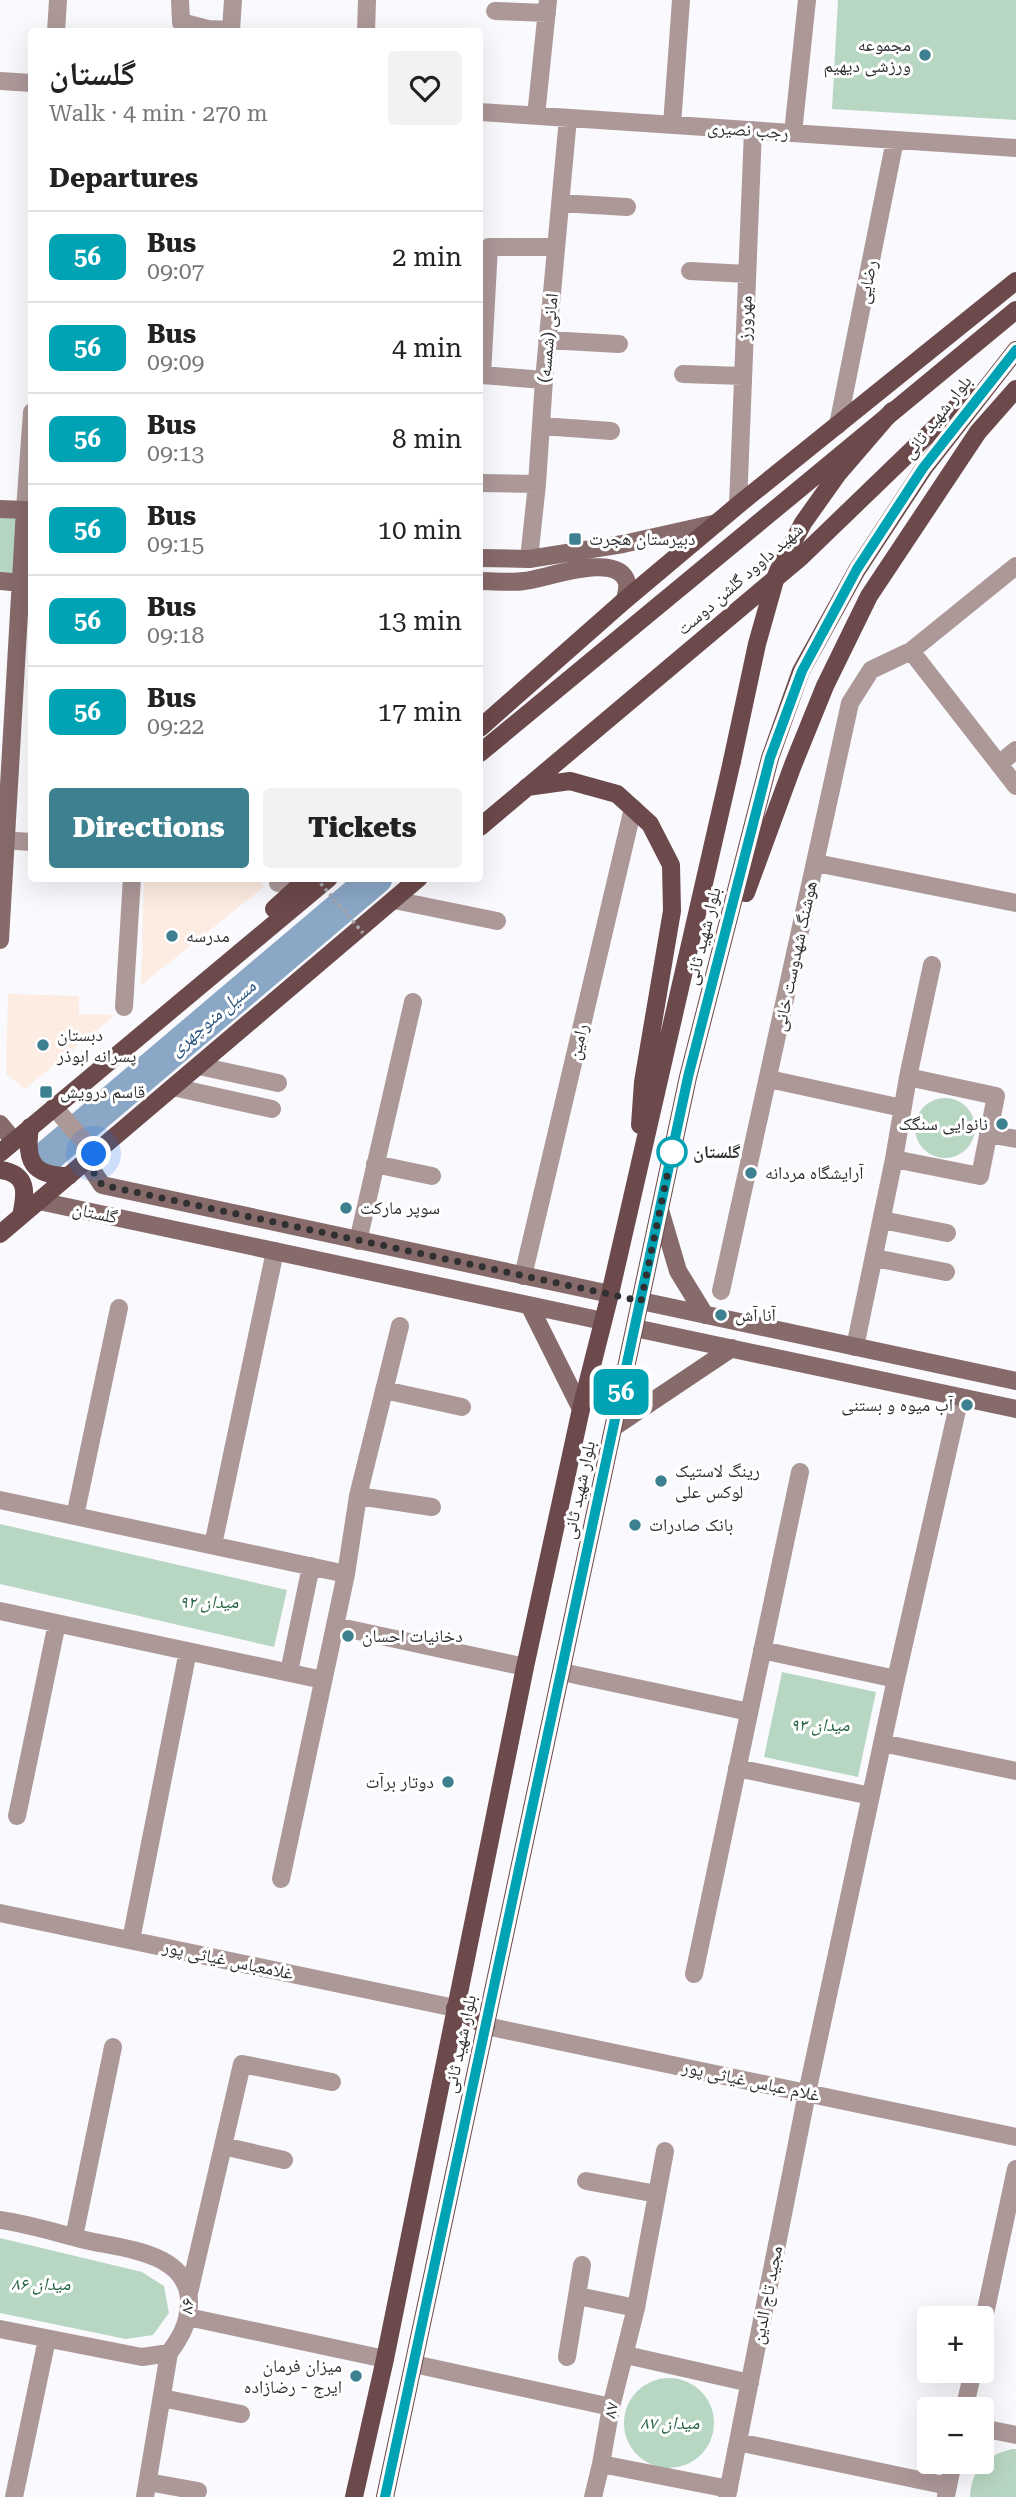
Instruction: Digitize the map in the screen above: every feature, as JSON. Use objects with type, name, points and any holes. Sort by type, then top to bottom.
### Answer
[{"type":"main road","points":[[483,725],[738,505],[1016,281]]},
{"type":"main road","name":"شهید داوود گلشن دوست","points":[[483,750],[1016,310]]},
{"type":"main road","name":"شهید داوود گلشن دوست","points":[[483,824],[801,557],[1016,349]]},
{"type":"main road","name":"بلوار شهید ثانی","points":[[385,2497],[688,1077],[770,758],[802,671],[857,569],[923,468],[1016,349]]},
{"type":"main road","points":[[715,975],[811,720],[869,596],[978,432],[1016,389]]},
{"type":"main road","name":"بلوار شهید ثانی","points":[[354,2497],[582,1409],[636,1184],[757,644],[777,573],[803,523],[836,475],[892,411]]},
{"type":"main road","points":[[0,509],[28,512],[27,581],[3,841],[0,940]]},
{"type":"main road","points":[[483,558],[529,559],[623,544],[717,523]]},
{"type":"main road","points":[[525,581],[529,559]]},
{"type":"main road","points":[[483,581],[525,581],[574,569],[612,567],[622,575],[627,585],[625,600]]},
{"type":"main road","points":[[0,581],[27,581]]},
{"type":"main road","points":[[527,787],[570,781],[617,794],[650,824],[671,865],[672,911],[643,1083],[636,1184]]},
{"type":"main road","points":[[123,1050],[305,882]]},
{"type":"main road","points":[[0,1153],[324,882]]},
{"type":"main road","points":[[0,1234],[414,882]]},
{"type":"main road","points":[[0,1124],[14,1141]]},
{"type":"main road","points":[[30,1127],[27,1146],[32,1163],[44,1174],[69,1176]]},
{"type":"main road","name":"گلستان","points":[[90,1158],[102,1185],[610,1294]]},
{"type":"main road","points":[[0,1170],[12,1172],[23,1184],[21,1216]]},
{"type":"main road","points":[[84,1211],[102,1185]]},
{"type":"main road","name":"گلستان","points":[[39,1201],[604,1321]]},
{"type":"main road","points":[[660,1210],[678,1270],[705,1315]]},
{"type":"main road","points":[[610,1294],[1016,1381]]},
{"type":"main road","points":[[529,1305],[582,1409]]},
{"type":"main road","points":[[604,1321],[1016,1409]]},
{"type":"main road","points":[[614,1427],[732,1348]]},
{"type":"main road","points":[[455,2008],[486,2026]]},
{"type":"street","points":[[56,28],[58,0]]},
{"type":"street","points":[[180,0],[181,22],[204,28]]},
{"type":"street","points":[[231,28],[233,0]]},
{"type":"street","points":[[366,28],[367,0]]},
{"type":"street","points":[[672,125],[681,0]]},
{"type":"street","points":[[793,133],[807,0]]},
{"type":"street","points":[[495,11],[547,6],[536,116]]},
{"type":"street","points":[[0,81],[28,83]]},
{"type":"street","name":"رجب نصیری","points":[[483,112],[1016,148]]},
{"type":"street","name":"امانی (شمسه)","points":[[529,559],[568,118]]},
{"type":"street","name":"مهرورز","points":[[738,505],[752,130]]},
{"type":"street","name":"رضایی","points":[[838,425],[895,140]]},
{"type":"street","points":[[560,203],[627,207]]},
{"type":"street","points":[[483,357],[489,247],[556,247]]},
{"type":"street","points":[[691,271],[747,274]]},
{"type":"street","points":[[547,340],[619,344]]},
{"type":"street","points":[[683,374],[743,376]]},
{"type":"street","points":[[483,375],[544,380]]},
{"type":"street","points":[[542,426],[611,431]]},
{"type":"street","points":[[483,483],[537,484]]},
{"type":"street","name":"هوشنگ شهدوست خانی","points":[[720,1291],[850,703],[871,670],[911,651],[1016,566]]},
{"type":"street","points":[[911,651],[1016,786]]},
{"type":"street","points":[[999,764],[1016,750]]},
{"type":"street","name":"رامین","points":[[523,1276],[633,808]]},
{"type":"street","points":[[3,841],[28,842]]},
{"type":"street","points":[[816,863],[1016,903]]},
{"type":"street","points":[[124,1007],[132,882]]},
{"type":"street","points":[[394,900],[497,921]]},
{"type":"street","points":[[855,1347],[932,965]]},
{"type":"street","points":[[358,1241],[413,1002]]},
{"type":"street","points":[[199,1066],[278,1083]]},
{"type":"street","points":[[894,1159],[980,1176],[996,1096],[908,1077]]},
{"type":"street","points":[[769,1079],[902,1108]]},
{"type":"street","points":[[173,1087],[272,1109]]},
{"type":"street","points":[[54,1107],[90,1158]]},
{"type":"street","points":[[988,1134],[1016,1139]]},
{"type":"street","points":[[375,1164],[432,1176]]},
{"type":"street","points":[[882,1220],[947,1233]]},
{"type":"street","points":[[213,1545],[275,1251]]},
{"type":"street","points":[[875,1258],[946,1272]]},
{"type":"street","points":[[75,1516],[119,1308]]},
{"type":"street","points":[[281,1879],[346,1574],[358,1496],[400,1326]]},
{"type":"street","points":[[384,1390],[461,1407]]},
{"type":"street","name":"مجید تاج الدین","points":[[728,2493],[807,2093],[960,1397]]},
{"type":"street","points":[[694,1974],[800,1472]]},
{"type":"street","points":[[358,1496],[432,1507]]},
{"type":"street","points":[[0,1500],[346,1574]]},
{"type":"street","points":[[289,1672],[311,1566]]},
{"type":"street","points":[[0,1611],[323,1680]]},
{"type":"street","points":[[17,1816],[57,1623]]},
{"type":"street","points":[[335,1626],[526,1667]]},
{"type":"street","points":[[762,1650],[896,1679]]},
{"type":"street","points":[[131,1940],[188,1651]]},
{"type":"street","points":[[562,1672],[749,1712]]},
{"type":"street","points":[[882,1743],[1016,1771]]},
{"type":"street","points":[[737,1768],[871,1796]]},
{"type":"street","name":"غلامعباس غیاثی پور","points":[[0,1913],[455,2008]]},
{"type":"street","name":"غلام عباس غیاثی ‌پور","points":[[486,2026],[1016,2137]]},
{"type":"street","points":[[74,2237],[113,2047]]},
{"type":"street","points":[[189,2293],[242,2064],[332,2082]]},
{"type":"street","points":[[223,2146],[284,2160]]},
{"type":"street","name":"۸۷","points":[[593,2497],[611,2407],[636,2308],[665,2151]]},
{"type":"street","points":[[987,2306],[1016,2169]]},
{"type":"street","points":[[586,2180],[657,2194]]},
{"type":"street","name":"۸۶","points":[[0,2220],[158,2257],[183,2275],[189,2293],[188,2317],[181,2338],[169,2353]]},
{"type":"street","points":[[567,2357],[582,2265]]},
{"type":"street","points":[[578,2295],[636,2308]]},
{"type":"street","points":[[188,2317],[385,2359]]},
{"type":"street","points":[[0,2329],[142,2357],[169,2353],[146,2489],[198,2491]]},
{"type":"street","points":[[14,2497],[47,2339]]},
{"type":"street","points":[[626,2355],[750,2383]]},
{"type":"street","points":[[414,2364],[611,2407]]},
{"type":"street","points":[[162,2398],[242,2414]]},
{"type":"street","points":[[994,2430],[1016,2435]]},
{"type":"street","points":[[738,2442],[947,2492],[951,2474]]},
{"type":"street","points":[[601,2463],[728,2493]]},
{"type":"path","points":[[319,882],[363,933]]},
{"type":"shaded area","name":"مدرسه","points":[[144,882],[261,882],[264,887],[141,985]]},
{"type":"shaded area","name":"دبستان پسرانه ابوذر","points":[[8,994],[79,996],[79,1014],[115,1015],[25,1089],[6,1074]]},
{"type":"green space","name":"مجموعه ورزشی دیهیم","points":[[838,0],[1016,0],[1016,120],[832,109]]},
{"type":"green space","points":[[0,517],[28,520],[28,574],[0,573]]},
{"type":"green space","points":[[939,1098],[951,1098],[967,1106],[973,1116],[973,1140],[967,1150],[951,1158],[939,1158],[923,1150],[915,1134],[915,1122],[923,1106]]},
{"type":"green space","name":"میدان ۹۲","points":[[0,1524],[287,1590],[274,1647],[0,1584]]},
{"type":"green space","name":"میدان ۹۳","points":[[782,1672],[876,1692],[858,1777],[764,1757]]},
{"type":"green space","name":"میدان ۸۶","points":[[0,2238],[142,2272],[164,2286],[169,2313],[153,2335],[126,2339],[0,2313]]},
{"type":"green space","name":"میدان ۸۷","points":[[669,2378],[686,2381],[701,2391],[711,2406],[714,2423],[711,2440],[701,2455],[686,2465],[669,2468],[652,2465],[637,2455],[627,2440],[624,2423],[627,2406],[637,2391],[652,2381]]},
{"type":"green space","points":[[1016,2449],[1016,2497],[970,2497],[976,2474],[994,2474],[994,2456]]},
{"type":"waterway","name":"مسیل منوچهری","points":[[49,1155],[371,882]]},
{"type":"bus line","name":"56","points":[[385,2497],[688,1077],[770,758],[802,671],[857,569],[923,468],[1016,350]]},
{"type":"place","name":"مجموعه ورزشی دیهیم","points":[[925,55]]},
{"type":"place","name":"دبیرستان هجرت","points":[[575,539]]},
{"type":"place","name":"مدرسه","points":[[172,936]]},
{"type":"place","name":"دبستان پسرانه ابوذر","points":[[43,1045]]},
{"type":"place","name":"قاسم درویش","points":[[46,1092]]},
{"type":"place","name":"نانوایی سنگک","points":[[1002,1124]]},
{"type":"place","name":"گلستان","points":[[672,1152]]},
{"type":"place","name":"آرایشگاه مردانه","points":[[751,1173]]},
{"type":"place","name":"سوپر مارکت","points":[[346,1208]]},
{"type":"place","name":"آنا آش","points":[[721,1315]]},
{"type":"place","name":"آب میوه و بستنی","points":[[967,1405]]},
{"type":"place","name":"رینگ لاستیک لوکس علی","points":[[661,1481]]},
{"type":"place","name":"بانک صادرات","points":[[635,1525]]},
{"type":"place","name":"دخانیات احسان","points":[[348,1636]]},
{"type":"place","name":"دوتار برآت","points":[[448,1782]]},
{"type":"place","name":"میزان فرمان ایرج - رضازاده","points":[[356,2376]]},
{"type":"route","points":[[94,1154],[86,1161],[102,1185],[641,1301],[672,1152]]}]
